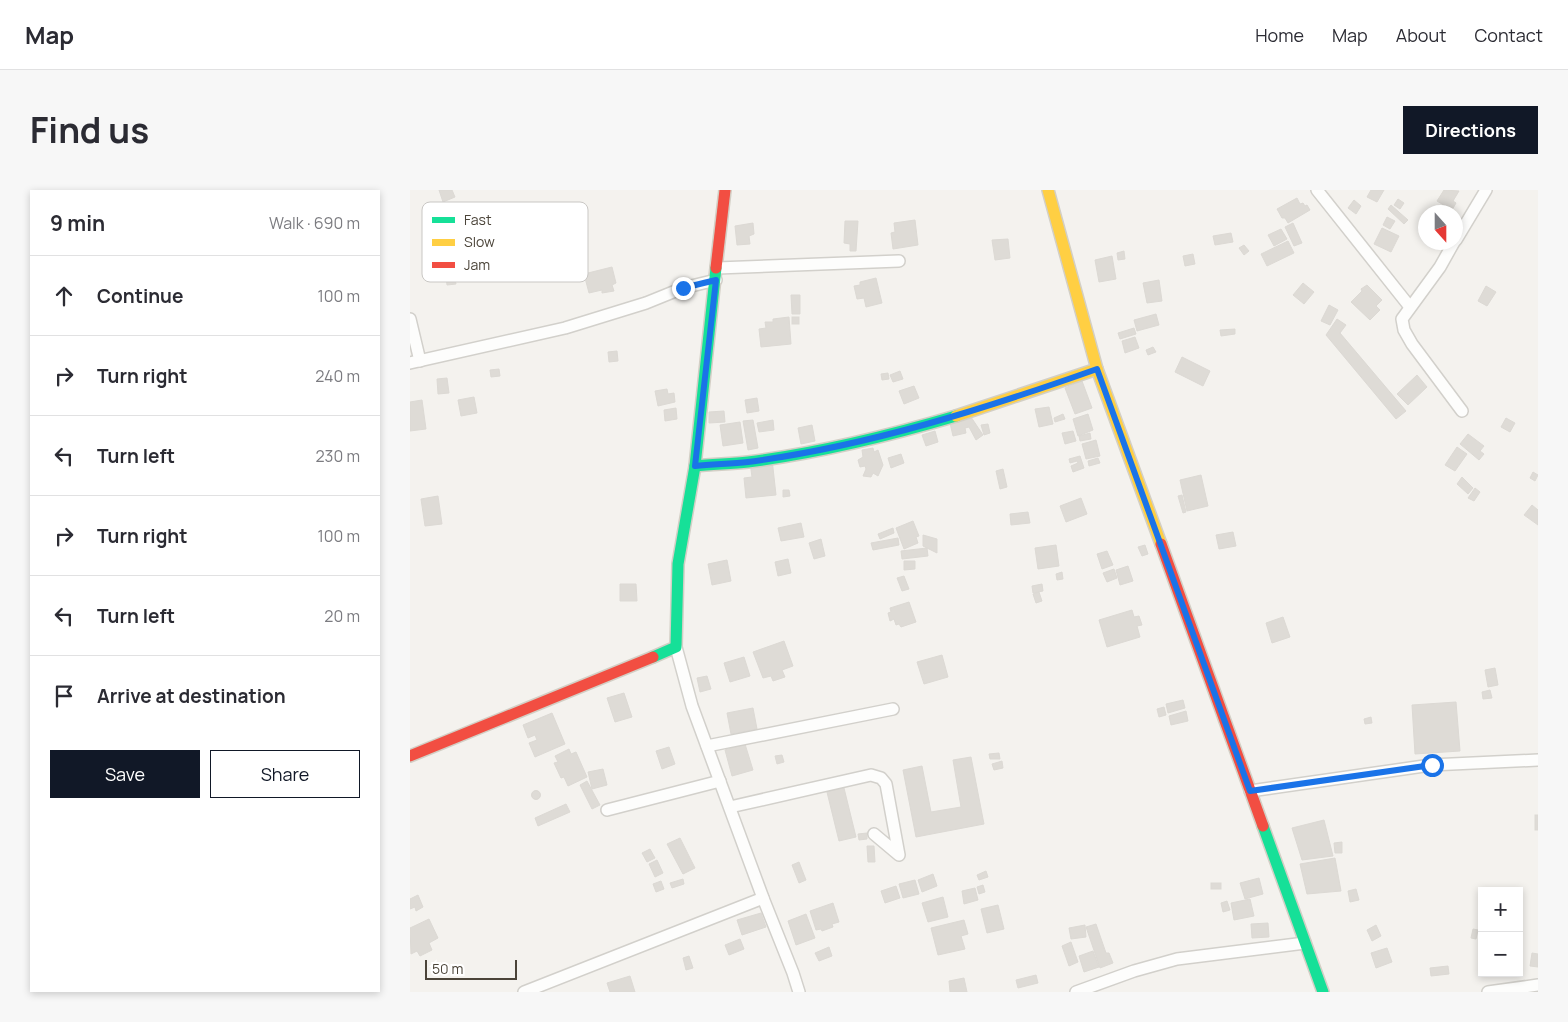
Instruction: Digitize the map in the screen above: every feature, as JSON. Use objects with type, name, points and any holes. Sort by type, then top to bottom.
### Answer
[{"type":"street","points":[[725,190],[695,466],[678,564],[676,647],[692,706],[799,992]]},
{"type":"street","points":[[1048,190],[1097,369],[1323,992]]},
{"type":"street","points":[[1317,190],[1410,306]]},
{"type":"street","points":[[1463,228],[1486,190]]},
{"type":"street","points":[[1450,250],[1402,320],[1404,330],[1412,344],[1462,411]]},
{"type":"street","points":[[410,319],[415,362],[564,328],[646,303],[716,274],[900,261]]},
{"type":"street","points":[[695,466],[750,462],[835,447],[1008,400],[1097,369]]},
{"type":"street","points":[[410,756],[676,647]]},
{"type":"street","points":[[707,746],[893,709]]},
{"type":"street","points":[[1250,791],[1432,765],[1538,760]]},
{"type":"street","points":[[730,807],[871,775],[881,778],[886,784],[899,855],[874,834]]},
{"type":"street","points":[[607,810],[720,781]]},
{"type":"street","points":[[524,992],[763,898]]},
{"type":"street","points":[[1076,992],[1134,971],[1177,959],[1305,944]]},
{"type":"street","points":[[1488,992],[1538,985]]},
{"type":"building","points":[[439,190],[452,190],[455,197],[443,202]]},
{"type":"building","points":[[1371,190],[1384,190],[1377,202],[1367,197]]},
{"type":"building","points":[[1444,190],[1459,191],[1453,201],[1456,203],[1455,205],[1444,205],[1437,201]]},
{"type":"building","points":[[1297,198],[1300,204],[1307,205],[1310,210],[1288,223],[1285,218],[1282,218],[1277,209]]},
{"type":"building","points":[[1398,199],[1404,203],[1400,209],[1394,205]]},
{"type":"building","points":[[1354,200],[1361,206],[1356,214],[1348,208]]},
{"type":"building","points":[[1391,205],[1408,220],[1404,224],[1388,209]]},
{"type":"building","points":[[1387,217],[1395,221],[1390,229],[1383,225]]},
{"type":"building","points":[[915,220],[918,245],[893,249],[891,233],[895,232],[894,223]]},
{"type":"building","points":[[845,221],[858,221],[856,251],[850,251],[850,244],[844,243]]},
{"type":"building","points":[[753,223],[754,234],[749,236],[750,244],[737,245],[735,226]]},
{"type":"building","points":[[1293,223],[1302,243],[1294,246],[1285,227]]},
{"type":"building","points":[[1382,228],[1399,236],[1391,252],[1374,244]]},
{"type":"building","points":[[1281,229],[1287,239],[1274,246],[1268,235]]},
{"type":"building","points":[[1231,233],[1233,242],[1215,245],[1213,236]]},
{"type":"building","points":[[1008,239],[1010,258],[995,260],[992,240]]},
{"type":"building","points":[[1288,241],[1294,253],[1267,266],[1261,254]]},
{"type":"building","points":[[1244,245],[1249,251],[1244,255],[1239,248]]},
{"type":"building","points":[[1124,251],[1125,259],[1118,260],[1117,253]]},
{"type":"building","points":[[1193,254],[1195,264],[1185,266],[1183,256]]},
{"type":"building","points":[[1112,256],[1116,279],[1099,282],[1095,260]]},
{"type":"building","points":[[612,267],[616,283],[612,285],[614,291],[602,293],[602,290],[589,293],[586,282],[588,282],[588,273]]},
{"type":"building","points":[[876,278],[882,303],[866,307],[864,298],[857,299],[854,286],[860,285],[860,282]]},
{"type":"building","points":[[1159,280],[1162,301],[1147,303],[1143,283]]},
{"type":"building","points":[[447,282],[456,282],[456,284],[447,285]]},
{"type":"building","points":[[1303,283],[1314,292],[1304,304],[1293,295]]},
{"type":"building","points":[[1367,285],[1382,300],[1376,306],[1380,310],[1370,320],[1351,302],[1362,291],[1361,289]]},
{"type":"building","points":[[1486,286],[1496,292],[1487,306],[1478,301]]},
{"type":"building","points":[[791,295],[800,295],[800,314],[792,314]]},
{"type":"building","points":[[1329,305],[1338,310],[1330,325],[1321,321]]},
{"type":"building","points":[[1156,314],[1159,325],[1137,331],[1134,320]]},
{"type":"building","points":[[789,317],[791,344],[761,347],[759,329],[766,328],[765,322],[773,322],[773,319]]},
{"type":"building","points":[[792,317],[799,317],[799,324],[792,324]]},
{"type":"building","points":[[1337,319],[1346,325],[1340,333],[1406,411],[1396,419],[1326,335]]},
{"type":"building","points":[[1134,328],[1136,334],[1120,339],[1118,333]]},
{"type":"building","points":[[1235,329],[1235,334],[1221,336],[1220,330]]},
{"type":"building","points":[[1135,337],[1139,348],[1125,353],[1122,341]]},
{"type":"building","points":[[1153,347],[1156,352],[1148,355],[1146,350]]},
{"type":"building","points":[[617,351],[618,361],[609,362],[608,352]]},
{"type":"building","points":[[1182,357],[1210,371],[1203,386],[1175,372]]},
{"type":"building","points":[[499,369],[500,376],[491,377],[490,370]]},
{"type":"building","points":[[900,371],[903,379],[893,382],[890,375]]},
{"type":"building","points":[[888,373],[889,379],[882,380],[881,374]]},
{"type":"building","points":[[1417,375],[1427,387],[1408,405],[1397,394]]},
{"type":"building","points":[[447,378],[449,393],[438,394],[437,379]]},
{"type":"building","points":[[1082,381],[1092,408],[1075,414],[1065,388]]},
{"type":"building","points":[[914,386],[919,398],[904,404],[899,391]]},
{"type":"building","points":[[667,389],[668,394],[674,393],[675,402],[658,406],[655,391]]},
{"type":"building","points":[[474,397],[477,413],[461,416],[458,400]]},
{"type":"building","points":[[757,398],[759,411],[747,413],[745,400]]},
{"type":"building","points":[[422,400],[426,429],[410,431],[410,402]]},
{"type":"building","points":[[1049,407],[1053,424],[1039,427],[1035,409]]},
{"type":"building","points":[[676,408],[677,419],[665,421],[664,410]]},
{"type":"building","points":[[724,411],[725,422],[709,423],[709,412]]},
{"type":"building","points":[[1063,414],[1065,419],[1055,422],[1054,418]]},
{"type":"building","points":[[1088,414],[1093,430],[1078,436],[1073,419]]},
{"type":"building","points":[[971,417],[983,435],[976,440],[969,427],[965,428],[966,433],[953,436],[950,423]]},
{"type":"building","points":[[1506,418],[1515,423],[1510,432],[1501,427]]},
{"type":"building","points":[[753,420],[758,448],[748,450],[743,421]]},
{"type":"building","points":[[773,420],[774,430],[759,432],[757,423]]},
{"type":"building","points":[[740,422],[743,443],[723,446],[720,425]]},
{"type":"building","points":[[988,424],[990,433],[984,435],[981,425]]},
{"type":"building","points":[[812,425],[815,441],[801,444],[798,428]]},
{"type":"building","points":[[935,431],[938,442],[926,446],[922,435]]},
{"type":"building","points":[[1073,431],[1076,441],[1065,444],[1062,433]]},
{"type":"building","points":[[1090,433],[1091,439],[1080,441],[1079,436]]},
{"type":"building","points":[[1468,434],[1484,446],[1480,451],[1484,454],[1479,460],[1460,444]]},
{"type":"building","points":[[1096,440],[1100,456],[1086,459],[1082,444]]},
{"type":"building","points":[[1457,447],[1467,454],[1455,471],[1445,465]]},
{"type":"building","points":[[873,448],[874,452],[878,450],[883,465],[878,476],[873,473],[871,477],[863,476],[866,469],[865,466],[860,467],[858,460],[863,457],[862,450]]},
{"type":"building","points":[[901,454],[904,463],[891,468],[888,458]]},
{"type":"building","points":[[1080,456],[1084,468],[1073,472],[1071,466],[1078,463],[1077,461],[1070,463],[1069,459]]},
{"type":"building","points":[[1098,458],[1100,463],[1089,466],[1088,461]]},
{"type":"building","points":[[772,459],[776,495],[746,498],[744,478],[752,477],[750,462]]},
{"type":"building","points":[[1003,469],[1007,487],[1000,489],[996,471]]},
{"type":"building","points":[[1533,472],[1538,475],[1535,481],[1530,478]]},
{"type":"building","points":[[1201,475],[1208,506],[1187,511],[1180,480]]},
{"type":"building","points":[[1462,477],[1473,488],[1468,494],[1457,484]]},
{"type":"building","points":[[1475,488],[1480,492],[1474,501],[1468,498]]},
{"type":"building","points":[[783,490],[789,490],[790,496],[783,497]]},
{"type":"building","points":[[1182,495],[1186,512],[1183,513],[1178,496]]},
{"type":"building","points":[[438,496],[442,524],[425,526],[421,499]]},
{"type":"building","points":[[1081,498],[1087,514],[1066,522],[1060,506]]},
{"type":"building","points":[[1532,505],[1538,510],[1538,525],[1524,515]]},
{"type":"building","points":[[1028,512],[1030,523],[1011,525],[1010,514]]},
{"type":"building","points":[[913,521],[919,536],[916,537],[918,543],[904,549],[896,528]]},
{"type":"building","points":[[801,523],[804,537],[781,541],[778,528]]},
{"type":"building","points":[[893,528],[894,533],[880,539],[878,534]]},
{"type":"building","points":[[1233,532],[1236,546],[1219,549],[1216,535]]},
{"type":"building","points":[[923,535],[937,539],[937,553],[923,546]]},
{"type":"building","points":[[898,538],[899,545],[873,550],[871,543]]},
{"type":"building","points":[[821,539],[825,556],[814,559],[809,543]]},
{"type":"building","points":[[1056,545],[1059,566],[1038,569],[1035,548]]},
{"type":"building","points":[[1145,545],[1148,554],[1142,556],[1138,547]]},
{"type":"building","points":[[927,548],[928,556],[902,559],[901,551]]},
{"type":"building","points":[[1107,551],[1113,565],[1102,569],[1097,554]]},
{"type":"building","points":[[788,559],[791,573],[778,576],[775,562]]},
{"type":"building","points":[[727,560],[731,581],[712,585],[708,564]]},
{"type":"building","points":[[904,561],[915,561],[915,569],[904,570]]},
{"type":"building","points":[[1128,566],[1133,581],[1120,585],[1116,570]]},
{"type":"building","points":[[1114,569],[1117,578],[1107,582],[1103,573]]},
{"type":"building","points":[[1062,572],[1063,579],[1057,580],[1056,574]]},
{"type":"building","points":[[904,576],[909,589],[902,591],[897,578]]},
{"type":"building","points":[[620,584],[636,584],[637,601],[620,601]]},
{"type":"building","points":[[1042,584],[1043,591],[1033,593],[1032,586]]},
{"type":"building","points":[[1039,592],[1042,601],[1036,603],[1033,594]]},
{"type":"building","points":[[909,602],[916,622],[901,627],[899,624],[896,625],[894,619],[890,621],[888,613],[891,612],[890,608]]},
{"type":"building","points":[[1132,610],[1134,617],[1139,616],[1142,625],[1137,626],[1140,637],[1107,647],[1099,620]]},
{"type":"building","points":[[1283,617],[1290,637],[1272,643],[1266,623]]},
{"type":"building","points":[[784,641],[793,666],[782,670],[785,677],[773,681],[771,676],[763,678],[753,652]]},
{"type":"building","points":[[942,655],[948,677],[924,684],[917,662]]},
{"type":"building","points":[[744,657],[750,676],[730,682],[724,663]]},
{"type":"building","points":[[1495,668],[1498,685],[1488,687],[1485,670]]},
{"type":"building","points":[[707,676],[711,689],[700,692],[697,678]]},
{"type":"building","points":[[1490,690],[1492,698],[1483,699],[1482,692]]},
{"type":"building","points":[[624,693],[632,717],[615,722],[607,698]]},
{"type":"building","points":[[1183,700],[1185,708],[1168,713],[1166,704]]},
{"type":"building","points":[[1456,702],[1460,751],[1415,754],[1412,705]]},
{"type":"building","points":[[1164,707],[1166,715],[1159,717],[1157,709]]},
{"type":"building","points":[[753,708],[757,729],[731,734],[727,713]]},
{"type":"building","points":[[1186,711],[1188,721],[1171,725],[1169,716]]},
{"type":"building","points":[[552,713],[565,744],[535,757],[529,743],[537,740],[535,735],[528,738],[523,725]]},
{"type":"building","points":[[1371,717],[1372,723],[1365,724],[1364,719]]},
{"type":"building","points":[[745,744],[753,770],[732,776],[725,750]]},
{"type":"building","points":[[669,747],[675,764],[662,769],[656,751]]},
{"type":"building","points":[[569,749],[571,754],[576,752],[587,777],[568,786],[564,777],[561,778],[554,763],[558,762],[555,756]]},
{"type":"building","points":[[999,753],[1000,759],[990,759],[989,754]]},
{"type":"building","points":[[782,755],[784,762],[777,764],[775,756]]},
{"type":"building","points":[[971,757],[984,824],[916,837],[903,770],[922,766],[931,812],[961,807],[953,760]]},
{"type":"building","points":[[1002,761],[1003,768],[994,770],[992,764]]},
{"type":"building","points":[[603,769],[607,785],[592,789],[588,772]]},
{"type":"building","points":[[587,781],[600,805],[592,809],[580,785]]},
{"type":"building","points":[[843,784],[856,837],[839,841],[826,788]]},
{"type":"building","points":[[536,791],[540,795],[536,799],[532,795]]},
{"type":"building","points":[[566,804],[570,812],[538,826],[535,818]]},
{"type":"building","points":[[1535,815],[1538,815],[1538,830],[1535,830]]},
{"type":"building","points":[[1324,820],[1333,856],[1302,860],[1292,828]]},
{"type":"building","points":[[867,833],[867,839],[859,840],[858,834]]},
{"type":"building","points":[[680,838],[695,868],[683,874],[667,844]]},
{"type":"building","points":[[1342,842],[1342,853],[1335,853],[1334,843]]},
{"type":"building","points":[[867,846],[874,846],[875,862],[868,862]]},
{"type":"building","points":[[650,849],[655,858],[647,862],[642,853]]},
{"type":"building","points":[[1335,858],[1341,891],[1307,894],[1300,864]]},
{"type":"building","points":[[657,860],[663,873],[655,877],[649,864]]},
{"type":"building","points":[[799,862],[806,880],[799,883],[792,865]]},
{"type":"building","points":[[986,871],[988,877],[979,880],[977,875]]},
{"type":"building","points":[[933,874],[937,886],[922,892],[918,880]]},
{"type":"building","points":[[1259,878],[1263,894],[1245,899],[1240,883]]},
{"type":"building","points":[[683,879],[684,884],[672,888],[670,883]]},
{"type":"building","points":[[915,880],[919,894],[903,898],[899,884]]},
{"type":"building","points":[[661,881],[664,889],[656,892],[653,884]]},
{"type":"building","points":[[1211,883],[1221,883],[1221,889],[1211,889]]},
{"type":"building","points":[[983,885],[985,892],[979,894],[977,887]]},
{"type":"building","points":[[896,886],[900,898],[885,903],[881,891]]},
{"type":"building","points":[[975,888],[978,900],[964,904],[962,891]]},
{"type":"building","points":[[1356,889],[1359,900],[1350,902],[1348,891]]},
{"type":"building","points":[[418,895],[423,907],[416,911],[415,907],[410,909],[410,899]]},
{"type":"building","points":[[943,897],[948,917],[928,922],[922,903]]},
{"type":"building","points":[[1250,899],[1254,916],[1234,920],[1231,903]]},
{"type":"building","points":[[1227,901],[1230,910],[1223,912],[1221,903]]},
{"type":"building","points":[[833,903],[839,922],[832,924],[833,927],[822,931],[821,929],[816,930],[810,911]]},
{"type":"building","points":[[998,905],[1004,929],[987,933],[981,909]]},
{"type":"building","points":[[761,913],[766,927],[742,935],[737,920]]},
{"type":"building","points":[[806,914],[815,938],[796,945],[788,921]]},
{"type":"building","points":[[429,919],[438,938],[429,943],[432,950],[420,956],[417,951],[411,954],[410,928]]},
{"type":"building","points":[[964,920],[968,934],[961,936],[965,949],[938,955],[931,928]]},
{"type":"building","points":[[1268,923],[1269,937],[1252,938],[1251,924]]},
{"type":"building","points":[[1096,924],[1106,953],[1109,953],[1113,963],[1100,968],[1086,927]]},
{"type":"building","points":[[1085,925],[1086,937],[1071,939],[1069,928]]},
{"type":"building","points":[[1376,925],[1381,936],[1372,941],[1367,930]]},
{"type":"building","points":[[1473,929],[1478,930],[1476,939],[1471,938]]},
{"type":"building","points":[[740,939],[744,949],[729,955],[725,945]]},
{"type":"building","points":[[1071,942],[1078,962],[1069,966],[1062,946]]},
{"type":"building","points":[[829,947],[832,956],[819,961],[815,953]]},
{"type":"building","points":[[1387,948],[1392,962],[1376,968],[1371,953]]},
{"type":"building","points":[[1093,951],[1099,967],[1084,972],[1079,956]]},
{"type":"building","points":[[1532,953],[1538,954],[1538,967],[1530,966]]},
{"type":"building","points":[[689,956],[693,968],[686,970],[683,958]]},
{"type":"building","points":[[1448,966],[1449,974],[1431,976],[1430,968]]},
{"type":"building","points":[[1036,975],[1038,983],[1018,988],[1016,980]]},
{"type":"building","points":[[630,976],[635,992],[610,992],[607,983]]},
{"type":"building","points":[[964,978],[967,992],[950,992],[949,981]]},
{"type":"traffic: fast","points":[[653,657],[676,647],[678,564],[695,466],[716,268]]},
{"type":"traffic: fast","points":[[695,466],[748,462],[801,454],[879,437],[956,416]]},
{"type":"traffic: fast","points":[[1263,826],[1323,992]]},
{"type":"traffic: slow","points":[[1048,190],[1097,369],[1161,544]]},
{"type":"traffic: slow","points":[[956,416],[1097,369]]},
{"type":"traffic: jam","points":[[716,268],[725,190]]},
{"type":"traffic: jam","points":[[1161,544],[1263,826]]},
{"type":"traffic: jam","points":[[410,756],[653,657]]},
{"type":"route","points":[[683,288],[716,280],[695,466],[750,462],[835,447],[1008,400],[1097,369],[1250,791],[1432,765]]}]
